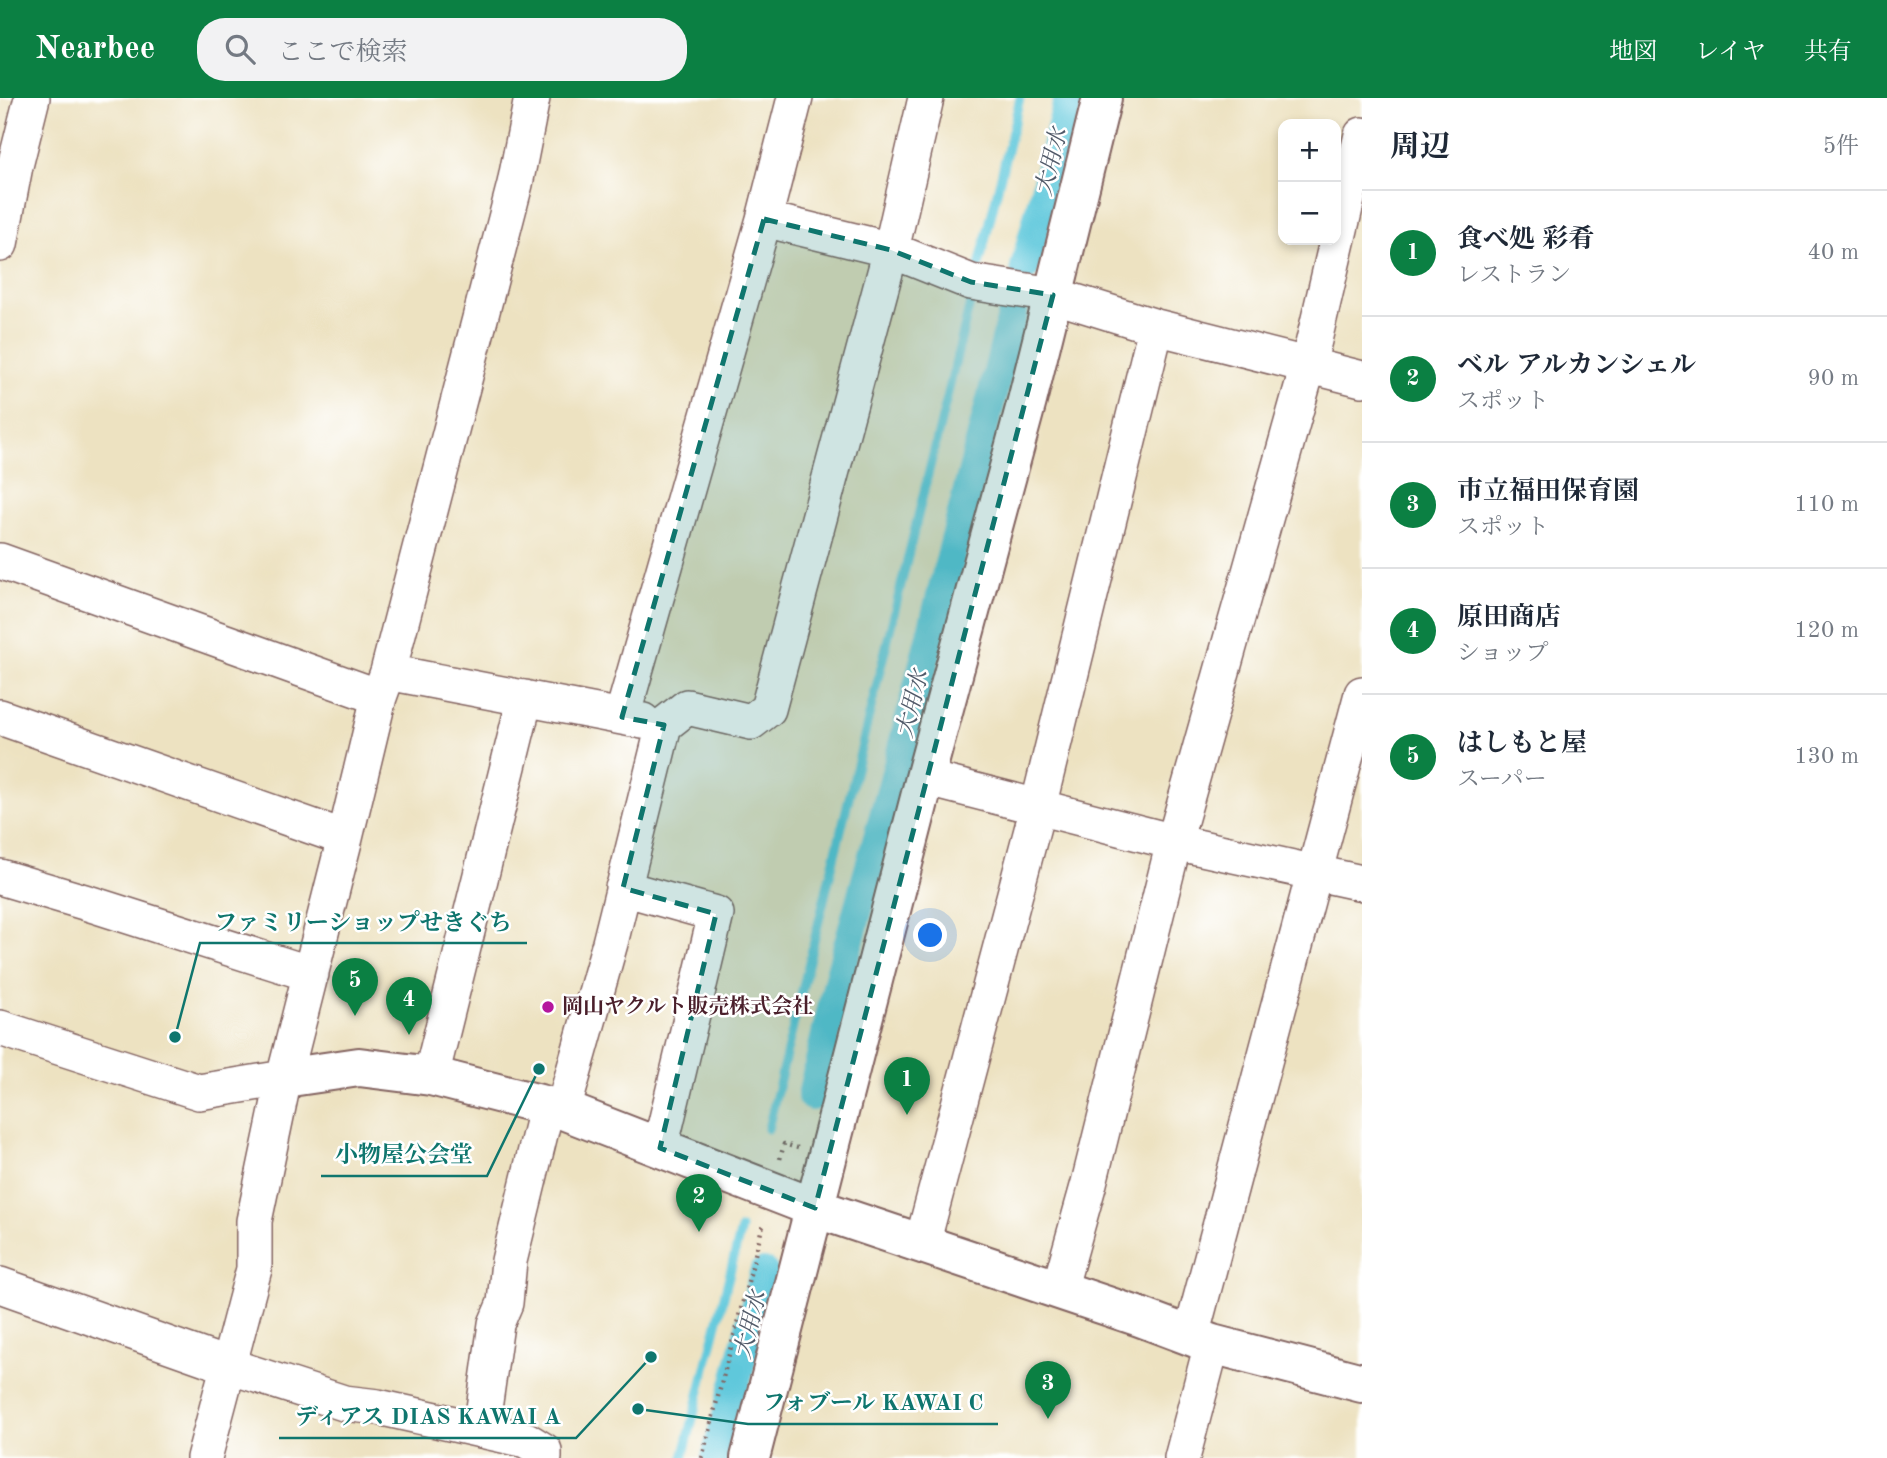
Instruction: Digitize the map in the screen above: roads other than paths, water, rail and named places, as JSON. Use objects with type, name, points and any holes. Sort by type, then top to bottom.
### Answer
[{"type":"street","points":[[0,244],[8,164],[32,98]]},
{"type":"street","points":[[204,1458],[254,1269],[254,1221],[284,1078],[514,184],[532,98]]},
{"type":"street","points":[[622,717],[764,219],[795,98]]},
{"type":"street","points":[[481,1430],[496,1324],[505,1303],[509,1261],[624,888],[664,725],[687,707],[751,722],[768,709],[891,250],[926,98]]},
{"type":"street","points":[[750,1458],[925,778],[1027,401],[1102,98]]},
{"type":"street","points":[[1059,1290],[1174,842],[1308,366],[1362,135]]},
{"type":"street","points":[[764,219],[891,250],[971,282],[1053,295],[1156,327],[1362,379]]},
{"type":"street","points":[[922,1244],[1038,807],[1156,327]]},
{"type":"street","points":[[0,561],[384,684],[525,698],[664,725]]},
{"type":"street","points":[[1182,1458],[1202,1340],[1314,873],[1362,694]]},
{"type":"street","points":[[432,1076],[525,698]]},
{"type":"street","points":[[0,717],[345,838]]},
{"type":"street","points":[[925,778],[1174,842],[1362,883]]},
{"type":"street","points":[[0,877],[311,974]]},
{"type":"street","points":[[624,888],[716,914],[660,1148]]},
{"type":"street","points":[[0,1028],[199,1092],[359,1067],[432,1076],[555,1108],[815,1208],[1202,1340],[1362,1383]]},
{"type":"street","points":[[0,1285],[229,1366],[344,1403],[378,1406],[526,1440],[544,1451],[544,1458]]},
{"type":"waterway","points":[[977,274],[1020,98]]},
{"type":"waterway","name":"大用水","points":[[1025,267],[1069,98]]},
{"type":"waterway","points":[[768,1129],[973,291]]},
{"type":"waterway","name":"大用水","points":[[812,1096],[839,978],[897,769],[1013,313]]},
{"type":"waterway","points":[[683,1458],[741,1229]]},
{"type":"waterway","name":"大用水","points":[[716,1458],[764,1273]]},
{"type":"place","name":"岡山ヤクルト販売株式会社","points":[[548,1007]]},
{"type":"place","name":"はしもと屋","points":[[355,1016]]},
{"type":"place","name":"原田商店","points":[[409,1035]]},
{"type":"place","name":"ファミリーショップせきぐち","points":[[175,1037]]},
{"type":"place","name":"小物屋公会堂","points":[[539,1069]]},
{"type":"place","name":"食べ処 彩肴","points":[[907,1115]]},
{"type":"place","name":"ベル アルカンシェル","points":[[699,1232]]},
{"type":"place","name":"ディアス DIAS KAWAI A","points":[[651,1357]]},
{"type":"place","name":"フォブール KAWAI C","points":[[638,1409]]},
{"type":"place","name":"市立福田保育園","points":[[1048,1419]]}]
